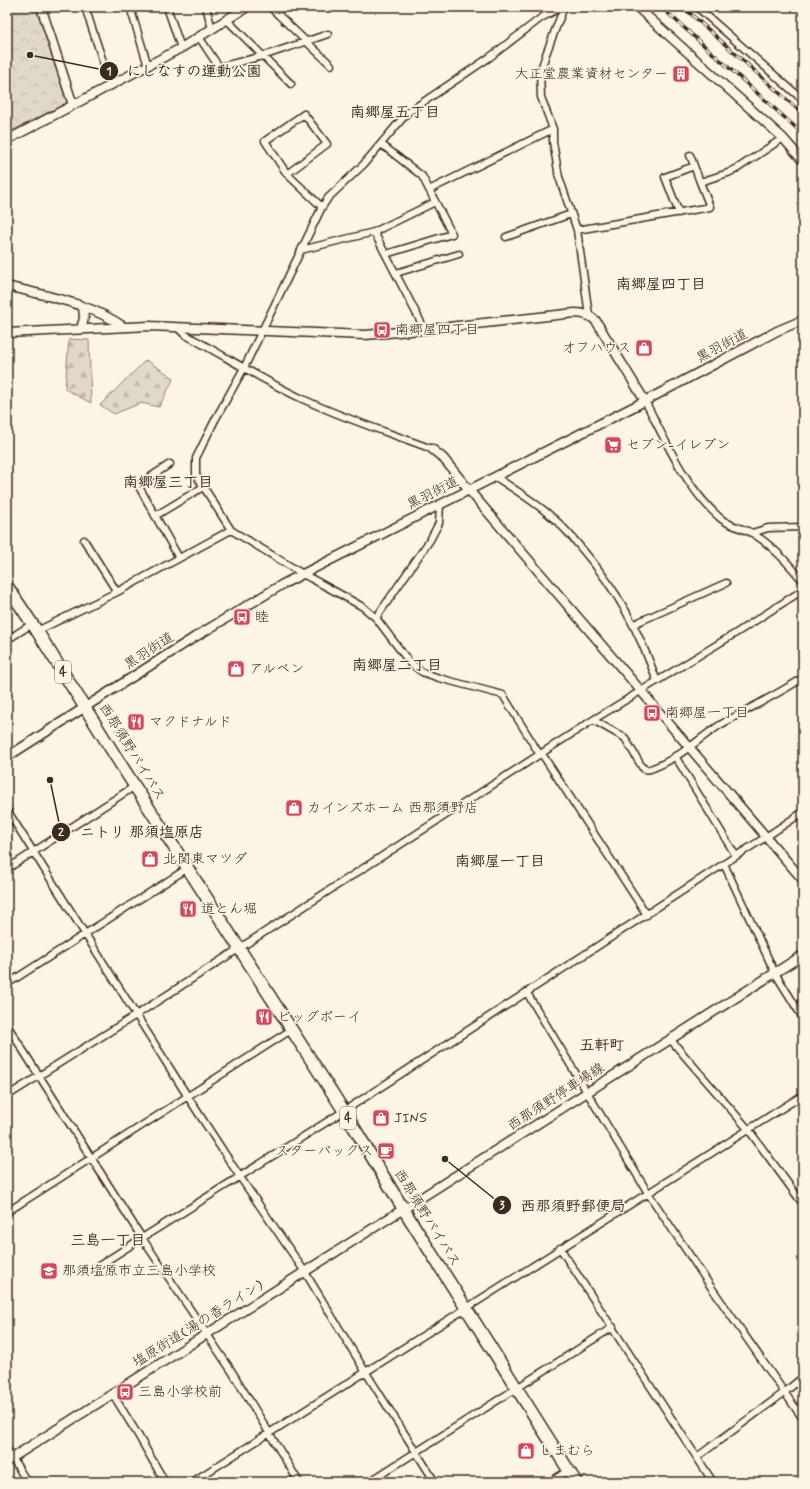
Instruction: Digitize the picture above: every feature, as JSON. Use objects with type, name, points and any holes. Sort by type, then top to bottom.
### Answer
[{"type":"highway","name":"西那須野バイパス","points":[[7,586],[35,627],[135,786],[344,1111],[404,1210],[576,1482]]},
{"type":"street","points":[[42,7],[73,105]]},
{"type":"street","points":[[85,7],[111,86]]},
{"type":"street","points":[[130,7],[148,66]]},
{"type":"street","points":[[167,7],[180,48]]},
{"type":"street","points":[[206,7],[212,29]]},
{"type":"street","points":[[7,140],[199,38],[245,7]]},
{"type":"street","points":[[270,7],[331,65]]},
{"type":"street","points":[[561,7],[541,18],[490,57],[407,113],[363,166],[328,198],[322,206],[244,368],[196,458],[196,475],[231,530],[303,574],[363,607],[376,618],[410,663],[422,672],[503,695],[647,915]]},
{"type":"street","points":[[564,7],[540,73],[541,97],[553,129],[553,142],[559,178],[578,230],[589,315]]},
{"type":"street","points":[[637,7],[783,138],[803,161]]},
{"type":"street","points":[[697,7],[803,100]]},
{"type":"street","points":[[227,20],[291,84]]},
{"type":"street","points":[[199,38],[219,67],[263,56],[328,34]]},
{"type":"street","points":[[287,174],[327,144],[304,114],[265,141],[287,174],[322,206]]},
{"type":"street","points":[[429,190],[553,129]]},
{"type":"street","points":[[700,182],[738,168],[783,138]]},
{"type":"street","points":[[381,144],[422,176],[452,234],[386,254]]},
{"type":"street","points":[[578,230],[710,207],[690,155]]},
{"type":"street","points":[[679,213],[665,177],[694,166]]},
{"type":"street","points":[[301,250],[374,232],[435,202]]},
{"type":"street","points":[[506,237],[571,214]]},
{"type":"street","points":[[374,232],[425,330]]},
{"type":"street","points":[[396,273],[459,254]]},
{"type":"street","points":[[7,286],[83,307],[109,317],[124,327]]},
{"type":"street","points":[[81,329],[84,318],[83,307]]},
{"type":"street","points":[[7,333],[124,327],[177,327],[262,332],[364,334],[425,330],[575,313],[589,315],[596,320],[645,401],[681,468],[702,499],[720,519],[752,533],[779,554],[803,581]]},
{"type":"street","name":"黒羽街道","points":[[7,757],[195,637],[283,584],[645,401],[778,331],[803,320]]},
{"type":"street","points":[[177,327],[184,334],[305,400],[347,419],[432,449],[443,458],[468,490],[766,837],[803,878]]},
{"type":"street","points":[[170,464],[138,485],[179,558]]},
{"type":"street","points":[[496,477],[552,516],[566,529],[599,569],[624,605],[634,624],[646,648],[657,681]]},
{"type":"street","points":[[155,516],[203,487]]},
{"type":"street","points":[[376,618],[430,540],[439,523],[440,504]]},
{"type":"street","points":[[752,533],[768,528],[803,527]]},
{"type":"street","points":[[7,640],[116,592],[231,530]]},
{"type":"street","points":[[84,540],[116,592]]},
{"type":"street","points":[[634,624],[726,583]]},
{"type":"street","points":[[7,1096],[136,1015],[593,720],[803,590]]},
{"type":"street","points":[[593,720],[625,738],[642,767],[645,769],[651,769],[675,756],[720,726],[803,678]]},
{"type":"street","points":[[675,756],[736,856]]},
{"type":"street","points":[[7,869],[135,786]]},
{"type":"street","points":[[7,810],[188,1097],[240,1177],[305,1272],[435,1482]]},
{"type":"street","points":[[97,1267],[344,1111],[803,812]]},
{"type":"street","points":[[724,864],[775,973],[803,1018]]},
{"type":"street","points":[[7,984],[188,868]]},
{"type":"street","name":"西那須野停車場線","points":[[404,1210],[803,955]]},
{"type":"street","points":[[527,993],[648,1193],[711,1287],[803,1419]]},
{"type":"street","points":[[7,1025],[142,1238],[231,1370],[299,1482]]},
{"type":"street","points":[[7,1212],[291,1030]]},
{"type":"street","points":[[670,1039],[748,1129],[803,1204]]},
{"type":"street","points":[[192,1482],[365,1371],[803,1095]]},
{"type":"street","name":"塩原街道(湯の香ライン)","points":[[10,1459],[112,1393],[404,1210]]},
{"type":"street","points":[[560,1248],[713,1482]]},
{"type":"street","points":[[369,1482],[613,1327]]},
{"type":"street","points":[[697,1457],[803,1377]]},
{"type":"street","points":[[112,1393],[165,1482]]},
{"type":"street","points":[[7,1449],[10,1459],[27,1482]]},
{"type":"street","points":[[550,1482],[569,1470]]},
{"type":"green space","points":[[7,7],[37,7],[67,103],[7,133]]},
{"type":"green space","points":[[69,339],[89,340],[91,403],[65,389]]},
{"type":"green space","points":[[146,360],[174,378],[159,407],[141,403],[114,414],[100,405]]},
{"type":"railway","points":[[661,7],[803,134]]},
{"type":"railway","points":[[683,7],[803,114]]},
{"type":"place","name":"にしなすの運動公園","points":[[30,55]]},
{"type":"place","name":"大正堂農業資材センター","points":[[681,74]]},
{"type":"place","name":"南郷屋四丁目","points":[[382,330]]},
{"type":"place","name":"オフハウス","points":[[644,348]]},
{"type":"place","name":"セブン-イレブン","points":[[613,445]]},
{"type":"place","name":"睦","points":[[242,617]]},
{"type":"place","name":"アルペン","points":[[236,669]]},
{"type":"place","name":"南郷屋一丁目","points":[[652,713]]},
{"type":"place","name":"マクドナルド","points":[[136,722]]},
{"type":"place","name":"ニトリ 那須塩原店","points":[[50,780]]},
{"type":"place","name":"カインズホーム 西那須野店","points":[[294,808]]},
{"type":"place","name":"北関東マツダ","points":[[150,859]]},
{"type":"place","name":"道とん堀","points":[[188,909]]},
{"type":"place","name":"ビッグボーイ","points":[[264,1017]]},
{"type":"place","name":"JINS","points":[[381,1118]]},
{"type":"place","name":"スターバックス","points":[[386,1151]]},
{"type":"place","name":"西那須野郵便局","points":[[445,1159]]},
{"type":"place","name":"那須塩原市立三島小学校","points":[[49,1271]]},
{"type":"place","name":"三島小学校前","points":[[125,1392]]},
{"type":"place","name":"しまむら","points":[[526,1451]]},
{"type":"district","name":"南郷屋五丁目","points":[[395,113]]},
{"type":"district","name":"南郷屋四丁目","points":[[661,285]]},
{"type":"district","name":"南郷屋三丁目","points":[[168,483]]},
{"type":"district","name":"南郷屋二丁目","points":[[397,666]]},
{"type":"district","name":"南郷屋一丁目","points":[[500,862]]},
{"type":"district","name":"五軒町","points":[[602,1046]]},
{"type":"district","name":"三島一丁目","points":[[108,1241]]}]
